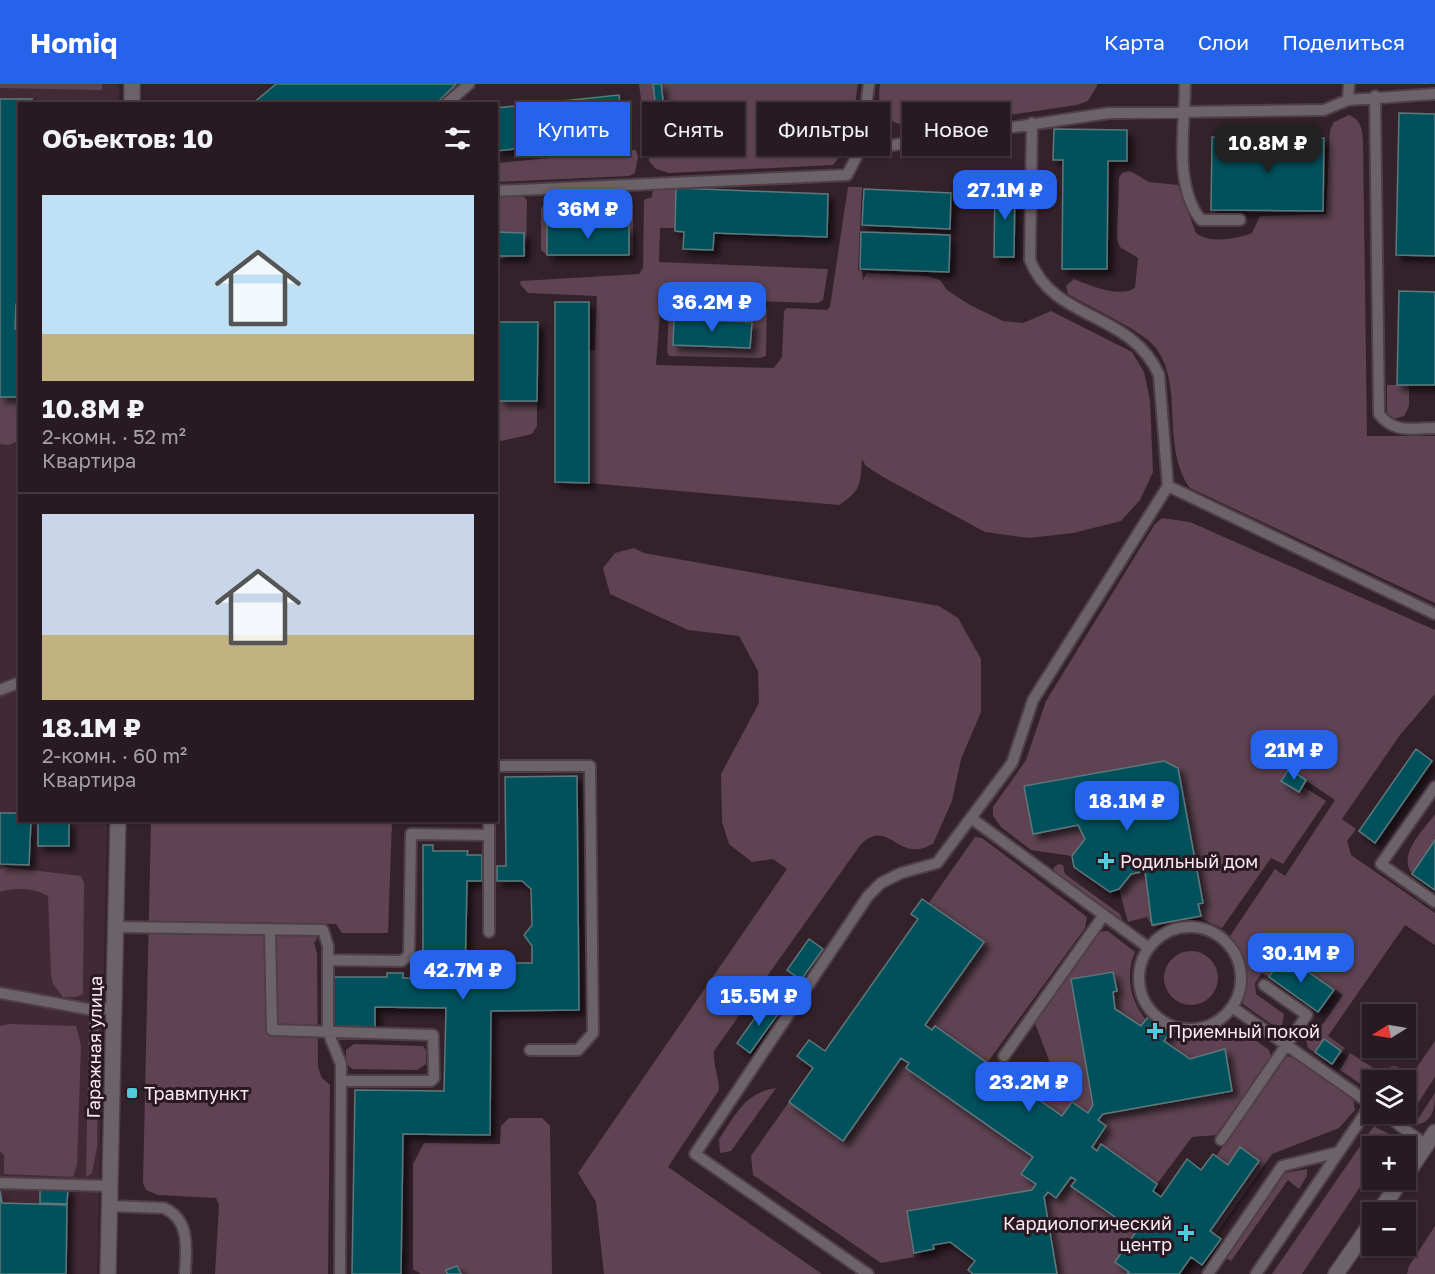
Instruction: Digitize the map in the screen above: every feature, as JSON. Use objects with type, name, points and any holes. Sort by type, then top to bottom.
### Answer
[{"type":"street","points":[[132,84],[132,102]]},
{"type":"street","name":"Гаражная улица","points":[[108,1274],[118,822]]},
{"type":"street","points":[[1416,1160],[1431,1138]]},
{"type":"street","points":[[1336,1274],[1362,1236]]},
{"type":"lane","points":[[448,102],[469,84]]},
{"type":"lane","points":[[867,102],[869,84]]},
{"type":"lane","points":[[1185,84],[1184,177],[1196,214],[1201,220],[1240,220]]},
{"type":"lane","points":[[1348,100],[1349,84]]},
{"type":"lane","points":[[890,145],[1109,113],[1324,110],[1348,100],[1375,96],[1435,94]]},
{"type":"lane","points":[[1375,96],[1379,414],[1388,424],[1400,429],[1435,428]]},
{"type":"lane","points":[[868,1274],[695,1154],[868,896],[881,882],[901,873],[938,863],[1012,763],[1033,700],[1168,486],[1159,375],[1152,359],[1135,340],[1049,291],[1035,273],[1030,260],[1032,123]]},
{"type":"lane","points":[[498,191],[847,175],[857,156]]},
{"type":"lane","points":[[1168,486],[1435,614]]},
{"type":"lane","points":[[0,681],[18,681]]},
{"type":"lane","points":[[0,690],[18,682]]},
{"type":"lane","points":[[498,766],[590,766],[593,1034],[578,1050],[530,1050]]},
{"type":"lane","points":[[1435,788],[1381,864],[1435,902]]},
{"type":"lane","points":[[971,818],[1149,948]]},
{"type":"lane","points":[[489,822],[489,932]]},
{"type":"lane","points":[[328,960],[402,961],[409,955],[411,834],[489,835]]},
{"type":"lane","points":[[1004,1056],[1104,915]]},
{"type":"lane","points":[[117,927],[323,930],[328,960],[328,1032],[341,1064],[340,1274]]},
{"type":"lane","points":[[1198,928],[1221,938],[1231,949],[1240,970],[1240,987],[1232,1007],[1215,1023],[1197,1029],[1173,1027],[1163,1021],[1147,1004],[1140,988],[1140,969],[1149,948],[1159,938],[1180,929],[1198,928]]},
{"type":"lane","points":[[270,929],[270,1027],[275,1031],[429,1034],[434,1039],[431,1081],[341,1082]]},
{"type":"lane","points":[[1221,1140],[1307,1015],[1264,985]]},
{"type":"lane","points":[[0,993],[87,1009],[115,1009]]},
{"type":"lane","points":[[1232,1007],[1362,1097]]},
{"type":"lane","points":[[1256,1274],[1362,1119]]},
{"type":"lane","points":[[1404,1124],[1431,1138]]},
{"type":"lane","points":[[1208,1274],[1282,1166],[1340,1152]]},
{"type":"lane","points":[[0,1184],[110,1186]]},
{"type":"lane","points":[[110,1206],[164,1208],[170,1211],[182,1224],[186,1235],[185,1274]]},
{"type":"shaded area","points":[[0,84],[119,84],[119,102],[18,102],[18,822],[107,822],[97,1274],[0,1274]]},
{"type":"shaded area","points":[[0,84],[102,84],[102,90],[0,88]]},
{"type":"shaded area","points":[[639,84],[858,84],[855,102],[757,102],[757,156],[840,156],[833,165],[669,173],[656,169],[649,161],[648,156],[745,156],[745,102],[642,102],[642,107]]},
{"type":"shaded area","points":[[880,84],[1097,84],[1088,101],[1077,105],[1010,115],[1010,102],[902,102],[902,125],[890,119],[890,102],[880,102]]},
{"type":"shaded area","points":[[1349,115],[1360,125],[1363,141],[1367,436],[1435,436],[1435,603],[1190,488],[1181,471],[1176,453],[1169,379],[1164,362],[1155,347],[1138,333],[1068,294],[1066,286],[1074,279],[1097,288],[1113,291],[1121,292],[1135,288],[1138,258],[1120,247],[1117,239],[1119,178],[1122,173],[1130,171],[1149,182],[1178,185],[1196,233],[1209,238],[1231,239],[1252,233],[1260,216],[1326,214],[1330,130],[1334,122]]},
{"type":"shaded area","points":[[636,150],[638,157],[635,173],[629,176],[498,182],[498,163],[572,156],[630,156],[630,151]]},
{"type":"shaded area","points":[[848,187],[862,187],[858,270],[862,271],[863,280],[867,273],[927,276],[940,280],[947,290],[970,305],[1003,321],[1023,323],[1051,311],[1132,352],[1144,372],[1150,400],[1153,472],[1140,500],[1121,521],[1073,533],[1029,538],[985,532],[883,477],[866,466],[862,459],[861,475],[856,490],[839,505],[589,483],[589,351],[595,350],[597,296],[528,293],[520,284],[521,281],[639,274],[643,268],[644,200],[652,197],[653,188],[676,188],[675,228],[660,228],[659,262],[828,269],[823,300],[818,303],[661,298],[656,365],[774,368],[782,357],[784,311],[787,308],[827,310],[830,307]]},
{"type":"shaded area","points":[[523,196],[527,200],[526,256],[498,259],[498,197]]},
{"type":"shaded area","points":[[631,201],[633,204],[633,255],[629,255],[629,226],[547,226],[547,255],[541,250],[541,208],[546,203]]},
{"type":"shaded area","points":[[674,306],[767,309],[766,356],[760,358],[669,356],[667,352],[669,309]]},
{"type":"shaded area","points":[[1387,385],[1409,385],[1409,406],[1404,416],[1394,419],[1387,413]]},
{"type":"shaded area","points":[[0,397],[18,397],[18,441],[9,445],[0,444]]},
{"type":"shaded area","points":[[498,398],[499,401],[537,401],[537,426],[532,434],[498,442]]},
{"type":"shaded area","points":[[1162,518],[1190,522],[1435,630],[1435,694],[1400,735],[1342,819],[1356,829],[1347,841],[1351,855],[1435,913],[1435,945],[1405,925],[1328,1036],[1345,1048],[1333,1065],[1308,1048],[1306,1040],[1310,1034],[1316,1034],[1343,995],[1284,955],[1269,977],[1262,973],[1255,983],[1256,994],[1284,1014],[1282,1026],[1271,1024],[1243,1004],[1244,969],[1239,952],[1230,936],[1275,869],[1285,876],[1335,800],[1307,781],[1304,787],[1326,801],[1283,864],[1271,858],[1222,928],[1199,918],[1153,927],[1147,917],[1128,922],[1119,889],[1131,874],[1145,871],[1152,924],[1198,904],[1178,769],[1164,761],[1024,786],[1033,834],[1078,825],[1085,839],[1072,856],[1031,850],[1001,827],[993,816],[993,807],[1026,760],[1046,701],[1155,524]]},
{"type":"shaded area","points":[[634,548],[644,553],[939,606],[958,618],[981,659],[981,712],[961,759],[952,801],[933,844],[921,849],[910,849],[884,836],[877,836],[861,844],[714,1051],[719,1090],[668,1167],[822,1274],[604,1274],[596,1202],[578,1173],[787,869],[773,859],[752,862],[729,844],[722,822],[721,774],[759,703],[758,671],[739,636],[688,630],[610,594],[603,568],[615,553]]},
{"type":"shaded area","points":[[1435,814],[1435,840],[1412,874],[1408,866],[1410,850]]},
{"type":"shaded area","points":[[151,822],[392,822],[388,933],[342,933],[336,924],[326,924],[314,943],[317,953],[318,1067],[322,1078],[330,1085],[328,1274],[215,1274],[219,1205],[216,1198],[158,1195],[146,1190],[143,1183]]},
{"type":"shaded area","points":[[975,837],[982,838],[1087,917],[1085,928],[987,1063],[925,1025],[928,904]]},
{"type":"shaded area","points":[[1059,864],[1063,865],[1065,874],[1120,914],[1122,920],[1054,873],[1054,867]]},
{"type":"shaded area","points":[[6,867],[81,876],[84,883],[83,994],[63,997],[53,984],[48,896],[25,889],[0,892],[0,869]]},
{"type":"shaded area","points":[[1108,931],[1135,952],[1130,970],[1131,987],[1136,1004],[1146,1020],[1141,1026],[1115,1009],[1113,992],[1117,991],[1113,972],[1071,979],[1093,1105],[1088,1113],[1072,1102],[1062,1116],[1031,1094],[1051,1066],[1035,1023],[1098,932]]},
{"type":"shaded area","points":[[1191,951],[1201,953],[1210,959],[1216,968],[1218,978],[1216,988],[1210,997],[1201,1003],[1191,1005],[1181,1003],[1172,997],[1166,988],[1164,978],[1166,968],[1172,959],[1181,953]]},
{"type":"shaded area","points":[[89,1015],[97,1022],[99,1028],[97,1147],[92,1173],[86,1177]]},
{"type":"shaded area","points":[[9,1024],[76,1026],[81,1045],[77,1165],[73,1177],[4,1174],[4,1155],[0,1151],[0,1026]]},
{"type":"shaded area","points":[[1236,1026],[1269,1050],[1271,1056],[1216,1135],[1192,1137],[1157,1184],[1101,1145],[1097,1151],[1092,1147],[1106,1126],[1098,1120],[1103,1114],[1225,1049],[1190,1059],[1164,1041],[1168,1035],[1197,1039]]},
{"type":"shaded area","points":[[1435,1041],[1435,1077],[1416,1106],[1416,1070]]},
{"type":"shaded area","points":[[354,1044],[423,1046],[426,1050],[426,1064],[417,1070],[352,1069],[346,1063],[346,1050]]},
{"type":"shaded area","points":[[1350,1053],[1376,1070],[1362,1070],[1362,1085],[1340,1070]]},
{"type":"shaded area","points":[[1287,1056],[1294,1058],[1353,1099],[1355,1110],[1339,1128],[1272,1154],[1215,1235],[1210,1231],[1240,1148],[1228,1165],[1216,1156]]},
{"type":"shaded area","points":[[901,1058],[909,1063],[907,1068],[1033,1157],[1036,1184],[1032,1190],[907,1211],[914,1257],[881,1263],[753,1175],[751,1156],[789,1102],[843,1140]]},
{"type":"shaded area","points":[[776,1088],[731,1151],[720,1153],[719,1139],[742,1106],[756,1095]]},
{"type":"shaded area","points":[[1435,1093],[1432,1114],[1425,1121],[1414,1125]]},
{"type":"shaded area","points":[[509,1118],[542,1118],[550,1126],[552,1274],[421,1274],[413,1269],[413,1164],[424,1143],[500,1144],[501,1126]]},
{"type":"shaded area","points":[[1374,1126],[1392,1136],[1367,1136]]},
{"type":"shaded area","points":[[1362,1143],[1362,1184],[1302,1274],[1272,1274]]},
{"type":"shaded area","points":[[1307,1169],[1307,1176],[1299,1189],[1288,1180],[1231,1261],[1226,1258],[1285,1173]]},
{"type":"shaded area","points":[[1071,1177],[1076,1180],[1072,1186],[1128,1226],[1132,1220],[1140,1226],[1115,1262],[1129,1272],[1127,1274],[1057,1274],[1044,1197],[1048,1192],[1056,1198]]},
{"type":"shaded area","points":[[1435,1226],[1435,1274],[1407,1274]]},
{"type":"building","points":[[276,84],[456,84],[438,102],[254,102]]},
{"type":"building","points":[[653,84],[661,84],[663,102],[655,102]]},
{"type":"building","points":[[619,95],[620,102],[553,102]]},
{"type":"building","points":[[0,99],[32,99],[32,102],[18,102],[18,304],[16,304],[15,329],[18,329],[18,397],[0,397]]},
{"type":"building","points":[[516,106],[516,149],[498,151],[498,108]]},
{"type":"building","points":[[1399,113],[1435,114],[1435,256],[1396,255]]},
{"type":"building","points":[[1054,129],[1127,130],[1127,161],[1108,161],[1107,269],[1062,269],[1063,160],[1053,160]]},
{"type":"building","points":[[1212,137],[1324,138],[1323,211],[1211,210]]},
{"type":"building","points":[[995,184],[1015,184],[1014,257],[994,257]]},
{"type":"building","points":[[676,188],[828,194],[827,237],[714,233],[713,250],[683,249],[684,232],[675,231]]},
{"type":"building","points":[[864,189],[951,193],[950,229],[862,225]]},
{"type":"building","points":[[547,225],[629,226],[629,255],[547,255]]},
{"type":"building","points":[[498,232],[524,233],[524,256],[498,256]]},
{"type":"building","points":[[861,232],[950,235],[949,272],[860,269]]},
{"type":"building","points":[[1399,291],[1435,292],[1435,385],[1397,385]]},
{"type":"building","points":[[555,302],[589,302],[589,483],[555,482]]},
{"type":"building","points":[[674,319],[752,322],[750,348],[673,345]]},
{"type":"building","points":[[499,322],[538,322],[537,401],[499,401]]},
{"type":"building","points":[[1416,749],[1432,761],[1375,843],[1359,831]]},
{"type":"building","points":[[1164,761],[1178,768],[1203,903],[1198,904],[1201,916],[1152,925],[1145,871],[1131,874],[1119,889],[1110,892],[1074,867],[1072,856],[1085,839],[1078,825],[1033,834],[1024,786]]},
{"type":"building","points":[[1289,769],[1306,780],[1299,792],[1281,781]]},
{"type":"building","points":[[577,776],[579,1010],[491,1011],[490,1135],[403,1134],[401,1274],[352,1274],[355,1090],[444,1091],[446,1008],[375,1007],[375,1027],[333,1026],[334,977],[387,977],[387,973],[403,973],[403,978],[423,978],[423,845],[433,845],[433,851],[468,851],[467,855],[482,855],[482,881],[467,881],[465,980],[484,980],[484,959],[496,959],[496,963],[532,963],[532,946],[524,935],[532,925],[531,889],[522,881],[497,881],[497,866],[506,866],[505,777]]},
{"type":"building","points":[[0,813],[18,813],[18,822],[31,822],[29,865],[0,864]]},
{"type":"building","points":[[38,822],[69,822],[69,846],[38,846]]},
{"type":"building","points":[[1435,840],[1435,890],[1412,874]]},
{"type":"building","points":[[922,899],[984,942],[925,1025],[932,1030],[935,1026],[1062,1116],[1072,1102],[1088,1113],[1093,1105],[1071,979],[1113,972],[1117,991],[1113,992],[1115,1009],[1141,1026],[1148,1017],[1170,1032],[1164,1041],[1190,1059],[1225,1049],[1232,1091],[1103,1114],[1098,1120],[1106,1126],[1092,1147],[1097,1151],[1101,1144],[1157,1184],[1153,1191],[1161,1197],[1187,1159],[1201,1170],[1213,1154],[1228,1165],[1240,1147],[1259,1161],[1210,1231],[1221,1239],[1202,1265],[1191,1257],[1179,1274],[1127,1274],[1129,1272],[1115,1262],[1140,1226],[1132,1220],[1128,1226],[1071,1186],[1076,1180],[1071,1177],[1056,1198],[1048,1192],[1044,1197],[1057,1274],[973,1274],[968,1270],[975,1261],[950,1242],[933,1245],[934,1249],[914,1253],[907,1211],[1032,1190],[1036,1184],[1021,1174],[1033,1157],[906,1068],[909,1063],[901,1058],[843,1141],[789,1102],[813,1068],[797,1056],[809,1040],[825,1051],[918,919],[911,914]]},
{"type":"building","points":[[809,939],[823,949],[801,980],[787,970]]},
{"type":"building","points":[[1284,955],[1334,990],[1318,1012],[1269,977]]},
{"type":"building","points":[[767,1001],[781,1010],[750,1053],[737,1043]]},
{"type":"building","points":[[1324,1039],[1341,1051],[1332,1064],[1315,1052]]},
{"type":"building","points":[[40,1187],[68,1188],[67,1204],[40,1203]]},
{"type":"building","points":[[0,1191],[2,1203],[67,1205],[66,1274],[0,1274]]},
{"type":"building","points":[[457,1266],[461,1274],[447,1274],[446,1270]]},
{"type":"place","name":"Родильный дом","points":[[1106,861]]},
{"type":"place","name":"Приемный покой","points":[[1155,1031]]},
{"type":"place","name":"Травмпункт","points":[[132,1093]]},
{"type":"place","name":"Кардиологический центр","points":[[1186,1233]]}]
